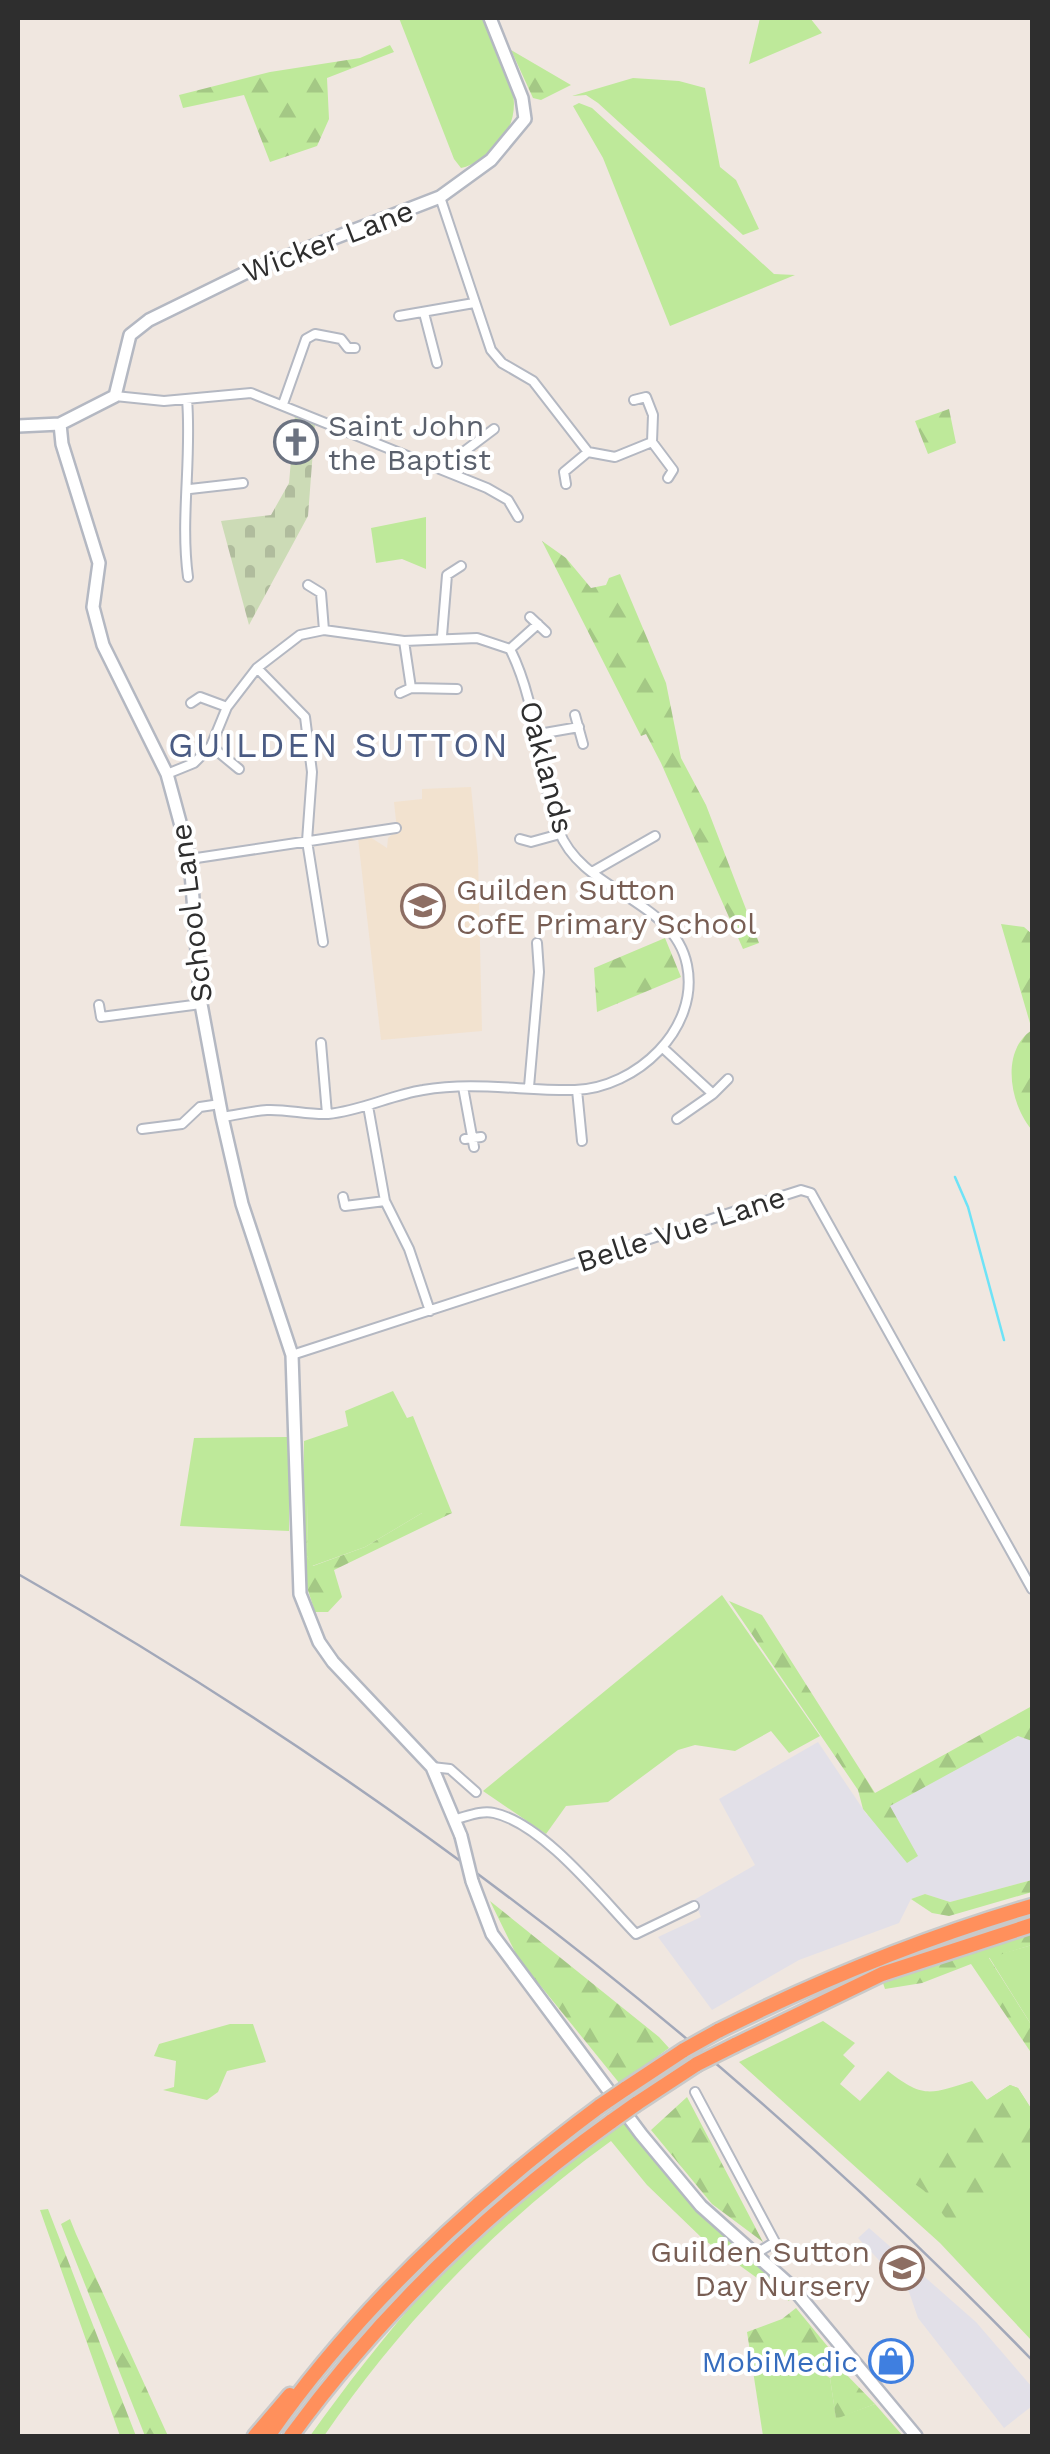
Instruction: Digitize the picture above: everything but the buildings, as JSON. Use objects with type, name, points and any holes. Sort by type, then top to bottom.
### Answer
[{"type":"highway","points":[[268,2436],[310,2378],[390,2287],[551,2143],[600,2106],[718,2031],[867,1962],[954,1928],[1032,1906]]},
{"type":"highway","points":[[291,2436],[324,2392],[434,2267],[565,2155],[636,2104],[697,2064],[882,1974],[1032,1925]]},
{"type":"highway","points":[[255,2436],[275,2408],[310,2378]]},
{"type":"highway","points":[[299,2436],[324,2392]]},
{"type":"street","name":"Wicker Lane","points":[[115,396],[130,336],[149,320],[249,271],[440,197],[491,160],[526,119],[522,98],[490,18]]},
{"type":"street","points":[[440,197],[490,350],[502,363],[533,381],[588,452],[615,457],[632,454],[652,442]]},
{"type":"street","points":[[400,316],[474,303]]},
{"type":"street","points":[[424,314],[437,363]]},
{"type":"street","points":[[283,404],[306,338],[315,334],[343,334],[348,348],[355,348]]},
{"type":"street","points":[[646,386],[653,415],[652,442],[670,474],[685,466]]},
{"type":"street","points":[[18,426],[60,424],[115,396],[187,399],[251,393],[373,445],[442,468],[508,500],[518,518]]},
{"type":"street","points":[[634,400],[646,397]]},
{"type":"street","points":[[187,399],[190,490],[182,538],[188,577]]},
{"type":"street","name":"School Lane","points":[[60,424],[62,444],[100,563],[93,608],[103,644],[168,774],[190,859],[202,1004],[221,1110],[242,1204],[292,1355],[300,1594],[319,1642],[350,1683],[432,1767]]},
{"type":"street","points":[[442,468],[494,429]]},
{"type":"street","points":[[564,472],[588,452]]},
{"type":"street","points":[[554,466],[564,472],[566,484]]},
{"type":"street","points":[[190,490],[243,483]]},
{"type":"street","points":[[442,636],[447,575],[460,566]]},
{"type":"street","points":[[308,585],[325,591],[324,630]]},
{"type":"street","points":[[168,774],[194,763],[211,746],[227,707],[257,668],[300,635],[324,630],[404,641],[442,636],[477,638],[510,649],[534,620],[546,632]]},
{"type":"street","points":[[404,641],[410,688]]},
{"type":"street","name":"Oaklands","points":[[510,649],[539,734],[560,834],[592,872],[662,922],[677,939],[687,964],[689,998],[679,1028],[664,1048]]},
{"type":"street","points":[[257,668],[305,717],[312,772],[307,841],[323,942]]},
{"type":"street","points":[[400,693],[410,688],[457,689]]},
{"type":"street","points":[[196,696],[227,707]]},
{"type":"street","points":[[576,715],[583,744]]},
{"type":"street","points":[[539,734],[579,727]]},
{"type":"street","points":[[211,746],[232,767]]},
{"type":"street","points":[[190,859],[396,828]]},
{"type":"street","points":[[520,839],[531,844],[560,834]]},
{"type":"street","points":[[592,872],[655,836]]},
{"type":"street","points":[[529,1087],[537,942]]},
{"type":"street","points":[[526,957],[537,956]]},
{"type":"street","points":[[99,1005],[101,1017],[202,1004]]},
{"type":"street","points":[[320,1043],[327,1114]]},
{"type":"street","points":[[142,1129],[164,1121],[182,1124],[200,1107],[327,1114],[422,1090],[463,1086],[577,1090],[608,1083],[664,1048],[713,1094]]},
{"type":"street","points":[[677,1118],[728,1079]]},
{"type":"street","points":[[463,1086],[473,1140]]},
{"type":"street","points":[[577,1090],[578,1134]]},
{"type":"street","points":[[368,1106],[385,1201],[408,1249],[430,1311]]},
{"type":"street","name":"Belle Vue Lane","points":[[292,1355],[801,1190],[811,1193],[981,1504],[1032,1588]]},
{"type":"street","points":[[343,1197],[345,1206],[385,1201]]},
{"type":"street","points":[[432,1767],[450,1769],[476,1792]]},
{"type":"street","points":[[432,1767],[456,1818],[472,1881],[492,1934],[561,2030],[676,2178],[791,2286],[916,2436]]},
{"type":"street","points":[[456,1818],[484,1812],[520,1825],[567,1862],[636,1934],[694,1906]]},
{"type":"street","points":[[696,2092],[775,2242],[755,2254]]},
{"type":"shaded area","name":"Guilden Sutton CofE Primary School","points":[[471,787],[478,857],[482,1031],[381,1040],[358,838],[370,837],[387,848],[388,838],[397,830],[394,802],[422,799],[422,789]]},
{"type":"shaded area","points":[[1019,1736],[1032,1741],[1032,1880],[950,1902],[925,1894],[911,1899],[899,1923],[799,1960],[712,2010],[658,1937],[701,1917],[694,1900],[755,1865],[719,1799],[818,1742],[867,1815]]},
{"type":"shaded area","points":[[869,2228],[976,2322],[1032,2387],[1032,2406],[1004,2428],[918,2318],[909,2292],[858,2238]]},
{"type":"green space","points":[[399,18],[485,18],[507,68],[514,101],[506,133],[471,165],[461,168],[454,159]]},
{"type":"green space","points":[[760,18],[810,18],[822,33],[749,64]]},
{"type":"green space","points":[[390,45],[394,52],[327,78],[329,119],[317,146],[270,162],[244,95],[183,108],[179,95],[270,72],[360,58]]},
{"type":"green space","points":[[511,50],[571,85],[541,100],[533,98]]},
{"type":"green space","points":[[633,78],[679,81],[705,88],[720,167],[736,180],[759,229],[743,235],[598,103],[586,95],[572,96]]},
{"type":"green space","points":[[579,103],[592,108],[774,274],[795,275],[670,326],[603,158],[573,106]]},
{"type":"green space","points":[[949,409],[956,443],[928,454],[915,421]]},
{"type":"green space","points":[[295,415],[315,424],[308,516],[249,625],[221,521],[271,515],[289,483]]},
{"type":"green space","points":[[426,517],[426,569],[402,559],[376,563],[371,528]]},
{"type":"green space","points":[[542,541],[566,558],[591,588],[606,585],[609,578],[620,574],[666,683],[681,758],[706,805],[759,943],[743,949],[661,763],[646,734],[641,736]]},
{"type":"green space","points":[[1001,924],[1024,927],[1032,934],[1032,1030]]},
{"type":"green space","points":[[665,938],[681,977],[597,1012],[594,968]]},
{"type":"green space","points":[[1032,1030],[1032,1130],[1018,1107],[1012,1064],[1022,1039]]},
{"type":"green space","points":[[393,1391],[407,1418],[413,1416],[452,1513],[422,1513],[365,1547],[312,1566],[307,1556],[308,1503],[303,1500],[304,1441],[348,1426],[345,1411]]},
{"type":"green space","points":[[289,1437],[289,1531],[180,1526],[194,1438]]},
{"type":"green space","points":[[303,1500],[308,1502],[307,1556],[313,1566],[365,1547],[422,1513],[452,1513],[334,1570],[342,1597],[328,1612],[315,1612],[303,1575]]},
{"type":"green space","points":[[722,1595],[820,1736],[789,1753],[771,1731],[735,1751],[695,1745],[678,1750],[608,1802],[566,1806],[546,1834],[483,1791]]},
{"type":"green space","points":[[729,1601],[762,1615],[875,1793],[1032,1706],[1032,1741],[1018,1736],[890,1806],[918,1856],[907,1863],[863,1809],[858,1790]]},
{"type":"green space","points":[[1032,1880],[1032,1892],[949,1916],[932,1913],[911,1899],[925,1894],[950,1902]]},
{"type":"green space","points":[[490,1901],[669,2048],[620,2084],[518,1958]]},
{"type":"green space","points":[[1032,1933],[1032,1945],[989,1958],[1032,2026],[1032,2054],[971,1964],[922,1983],[885,1989],[883,1983]]},
{"type":"green space","points":[[1032,1945],[1032,2026],[989,1957]]},
{"type":"green space","points":[[823,2021],[855,2043],[843,2055],[855,2066],[840,2084],[860,2101],[888,2071],[919,2090],[946,2089],[972,2081],[987,2100],[1010,2085],[1018,2088],[1032,2110],[1032,2341],[940,2243],[739,2062]]},
{"type":"green space","points":[[230,2024],[253,2024],[266,2062],[227,2071],[218,2092],[207,2100],[163,2090],[174,2087],[176,2061],[154,2056],[159,2044]]},
{"type":"green space","points":[[1010,2085],[1018,2088],[1032,2110],[1032,2165],[971,2213],[964,2229],[958,2227],[905,2176],[906,2164],[948,2125]]},
{"type":"green space","points":[[687,2097],[763,2242],[712,2204],[651,2130]]},
{"type":"green space","points":[[627,2122],[677,2188],[792,2294],[789,2301],[703,2239],[647,2185],[611,2141],[530,2205],[455,2276],[386,2353],[324,2436],[310,2436],[414,2303],[492,2222],[534,2185]]},
{"type":"green space","points":[[48,2209],[136,2436],[120,2436],[40,2210]]},
{"type":"green space","points":[[70,2219],[168,2436],[145,2436],[61,2224]]},
{"type":"green space","points":[[796,2308],[838,2359],[830,2363],[790,2349],[751,2358],[747,2332],[782,2319]]},
{"type":"green space","points":[[790,2349],[830,2363],[824,2374],[830,2378],[836,2418],[875,2404],[903,2436],[763,2436],[751,2358]]},
{"type":"green space","points":[[842,2370],[875,2404],[836,2419],[830,2378]]},
{"type":"waterway","points":[[955,1177],[968,1207],[1004,1340]]},
{"type":"railway","points":[[18,1574],[157,1656],[292,1743],[553,1931],[800,2137],[918,2246],[1032,2360]]},
{"type":"place","name":"Saint John the Baptist","points":[[296,442]]},
{"type":"place","name":"Guilden Sutton CofE Primary School","points":[[423,906]]},
{"type":"place","name":"Guilden Sutton Day Nursery","points":[[902,2268]]},
{"type":"place","name":"MobiMedic","points":[[891,2361]]},
{"type":"district","name":"GUILDEN SUTTON","points":[[339,745]]}]
